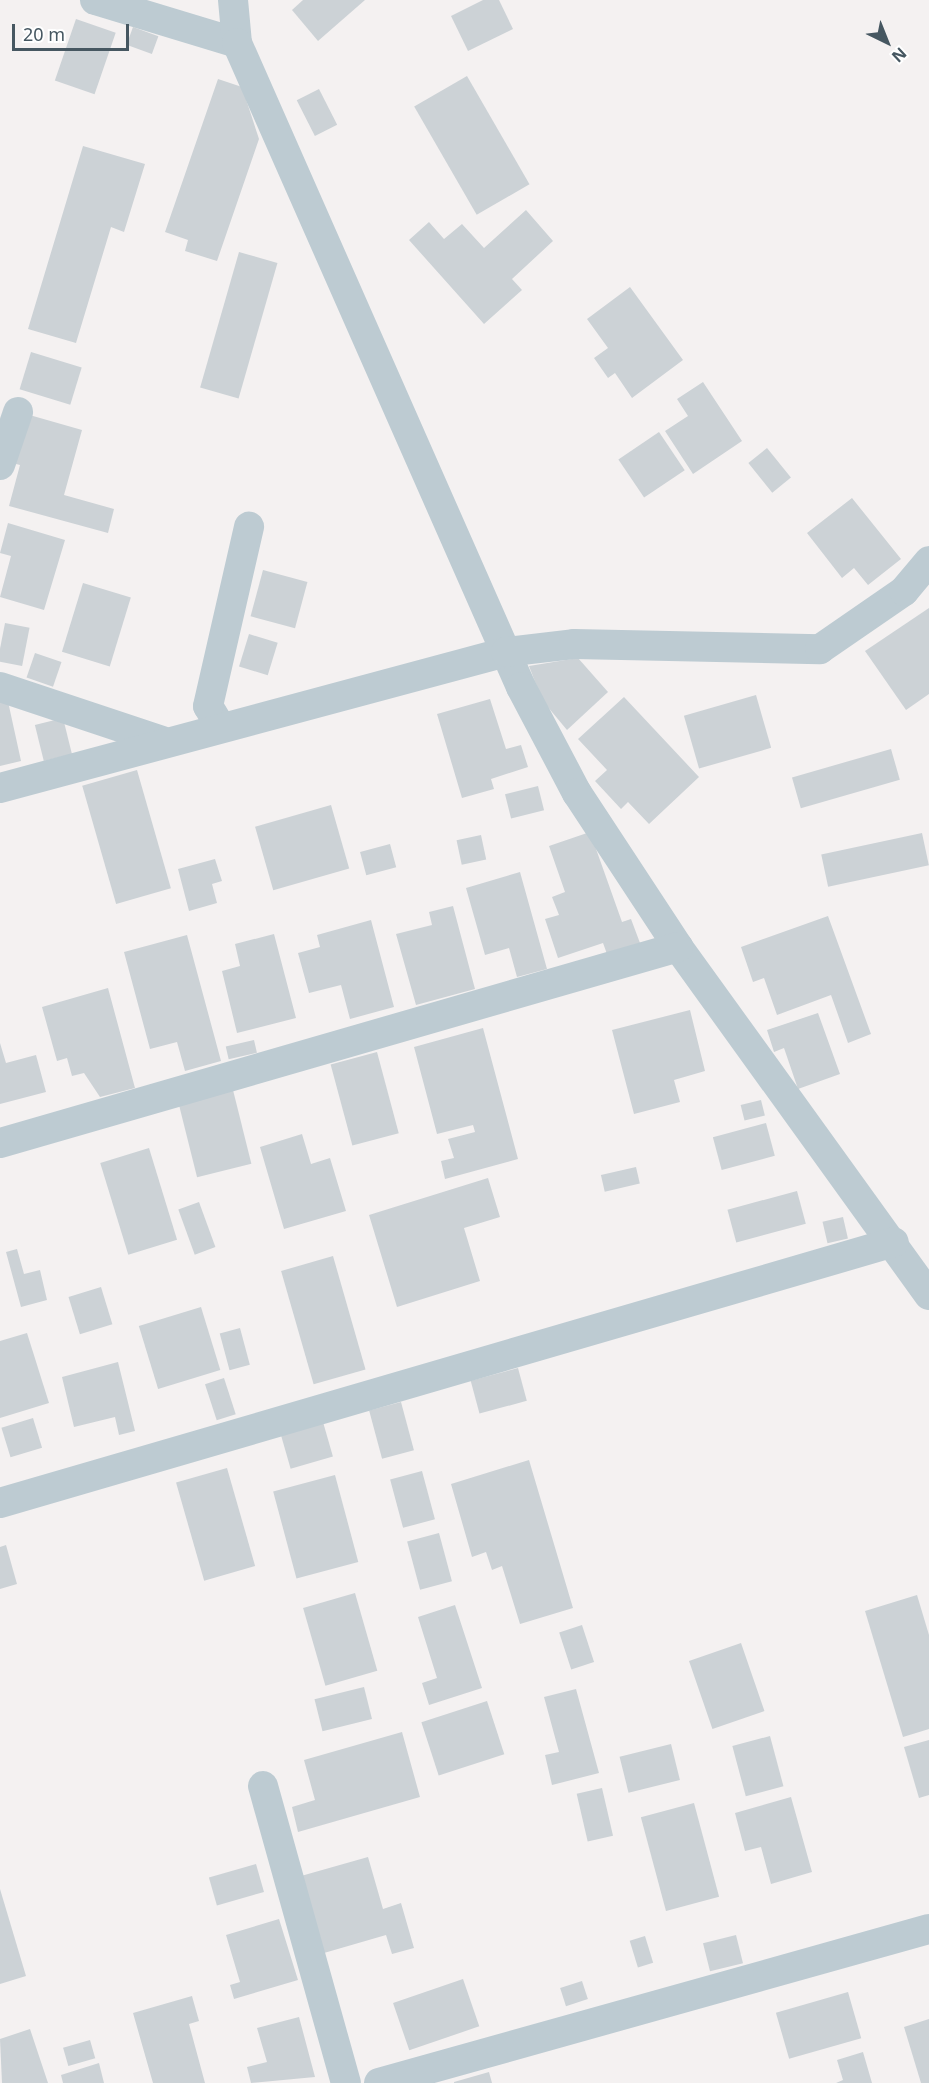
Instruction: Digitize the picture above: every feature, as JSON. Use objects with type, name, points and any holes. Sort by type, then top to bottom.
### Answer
[{"type":"street","points":[[95,0],[237,43]]},
{"type":"street","points":[[233,0],[237,43],[411,426],[506,652],[577,793],[678,947],[894,1242],[929,1295]]},
{"type":"street","points":[[0,465],[18,412]]},
{"type":"street","points":[[220,726],[208,706],[249,527]]},
{"type":"street","points":[[0,788],[162,741],[506,652],[574,644],[820,649],[904,591],[929,561]]},
{"type":"street","points":[[0,687],[162,741]]},
{"type":"street","points":[[0,1143],[678,947]]},
{"type":"street","points":[[0,1503],[894,1242]]},
{"type":"street","points":[[263,1786],[346,2083]]},
{"type":"street","points":[[379,2083],[929,1929]]},
{"type":"building","points":[[303,0],[365,0],[318,41],[292,10]]},
{"type":"building","points":[[483,0],[499,0],[513,29],[468,51],[451,16]]},
{"type":"building","points":[[76,19],[116,33],[95,94],[55,80]]},
{"type":"building","points":[[133,27],[158,36],[152,54],[127,45]]},
{"type":"building","points":[[467,76],[530,184],[477,215],[414,106]]},
{"type":"building","points":[[218,79],[242,87],[259,139],[217,261],[185,251],[188,240],[165,232]]},
{"type":"building","points":[[319,89],[337,125],[315,136],[297,100]]},
{"type":"building","points":[[83,146],[145,164],[124,232],[111,227],[76,343],[28,329]]},
{"type":"building","points":[[526,210],[553,241],[512,279],[522,290],[484,324],[409,240],[429,222],[444,239],[462,224],[484,248]]},
{"type":"building","points":[[239,252],[277,263],[239,399],[200,388]]},
{"type":"building","points":[[630,287],[683,360],[632,398],[615,373],[608,378],[594,358],[608,348],[587,319]]},
{"type":"building","points":[[31,352],[82,367],[70,405],[20,389]]},
{"type":"building","points":[[703,382],[742,441],[693,474],[665,431],[688,416],[677,399]]},
{"type":"building","points":[[26,414],[82,430],[64,495],[114,509],[108,533],[9,506],[20,465],[12,463]]},
{"type":"building","points":[[659,432],[685,470],[644,498],[618,459]]},
{"type":"building","points":[[767,448],[791,478],[772,493],[748,463]]},
{"type":"building","points":[[852,498],[901,559],[868,585],[854,568],[842,578],[807,533]]},
{"type":"building","points":[[8,523],[65,540],[44,610],[0,597],[11,556],[0,553]]},
{"type":"building","points":[[263,570],[307,582],[295,628],[251,616]]},
{"type":"building","points":[[83,583],[131,598],[110,666],[62,652]]},
{"type":"building","points":[[929,608],[929,694],[906,710],[865,651]]},
{"type":"building","points":[[5,623],[30,628],[22,666],[0,662]]},
{"type":"building","points":[[249,634],[278,643],[268,675],[239,667]]},
{"type":"building","points":[[35,653],[61,662],[53,687],[27,678]]},
{"type":"building","points":[[578,658],[608,692],[567,730],[542,700],[529,666]]},
{"type":"building","points":[[756,695],[771,748],[699,769],[684,716]]},
{"type":"building","points":[[7,697],[21,761],[0,766],[0,698]]},
{"type":"building","points":[[624,697],[699,777],[649,824],[628,802],[621,809],[595,781],[607,770],[578,739]]},
{"type":"building","points":[[490,699],[506,749],[521,745],[528,767],[491,779],[494,789],[462,798],[437,714]]},
{"type":"building","points":[[63,718],[72,754],[44,761],[35,725]]},
{"type":"building","points":[[891,749],[900,780],[801,808],[792,777]]},
{"type":"building","points":[[137,770],[171,888],[116,904],[82,786]]},
{"type":"building","points":[[538,786],[544,810],[511,818],[505,794]]},
{"type":"building","points":[[331,805],[349,868],[273,890],[255,827]]},
{"type":"building","points":[[590,832],[622,922],[631,919],[640,943],[607,954],[603,943],[558,958],[545,919],[559,915],[552,897],[565,892],[549,846]]},
{"type":"building","points":[[922,833],[929,865],[828,887],[821,854]]},
{"type":"building","points":[[481,835],[486,859],[462,865],[457,840]]},
{"type":"building","points":[[390,844],[396,867],[366,875],[360,852]]},
{"type":"building","points":[[215,859],[222,881],[212,884],[217,903],[189,911],[178,869]]},
{"type":"building","points":[[520,872],[547,969],[517,977],[509,948],[485,955],[466,888]]},
{"type":"building","points":[[453,906],[475,989],[416,1005],[396,934],[432,925],[429,912]]},
{"type":"building","points":[[828,916],[871,1034],[848,1043],[831,995],[777,1015],[764,978],[753,982],[741,947]]},
{"type":"building","points":[[371,920],[394,1007],[350,1019],[341,985],[309,993],[298,953],[320,947],[317,935]]},
{"type":"building","points":[[274,934],[296,1018],[237,1033],[222,971],[240,966],[235,944]]},
{"type":"building","points":[[187,935],[221,1061],[185,1071],[177,1042],[150,1049],[124,952]]},
{"type":"building","points":[[108,988],[135,1088],[100,1097],[84,1073],[72,1076],[67,1058],[57,1061],[42,1007]]},
{"type":"building","points":[[690,1010],[705,1071],[674,1080],[680,1102],[634,1114],[612,1030]]},
{"type":"building","points":[[818,1013],[840,1074],[798,1089],[784,1048],[774,1052],[767,1030]]},
{"type":"building","points":[[483,1028],[518,1159],[445,1179],[441,1161],[454,1158],[448,1139],[475,1132],[473,1125],[437,1134],[414,1047]]},
{"type":"building","points":[[254,1040],[257,1053],[229,1059],[226,1047]]},
{"type":"building","points":[[0,1043],[6,1063],[36,1055],[46,1092],[0,1104]]},
{"type":"building","points":[[377,1052],[399,1133],[352,1146],[331,1064]]},
{"type":"building","points":[[233,1090],[251,1164],[197,1177],[179,1104]]},
{"type":"building","points":[[761,1100],[765,1116],[744,1121],[741,1105]]},
{"type":"building","points":[[766,1123],[775,1156],[722,1170],[713,1137]]},
{"type":"building","points":[[302,1134],[311,1164],[330,1158],[346,1211],[284,1229],[260,1147]]},
{"type":"building","points":[[149,1148],[177,1240],[128,1255],[100,1163]]},
{"type":"building","points":[[636,1167],[640,1184],[605,1192],[601,1175]]},
{"type":"building","points":[[488,1178],[500,1217],[464,1228],[480,1281],[397,1307],[369,1215]]},
{"type":"building","points":[[797,1191],[806,1224],[736,1242],[727,1210]]},
{"type":"building","points":[[199,1202],[215,1247],[195,1255],[178,1210]]},
{"type":"building","points":[[843,1217],[848,1238],[827,1243],[823,1222]]},
{"type":"building","points":[[17,1249],[24,1274],[40,1270],[47,1300],[21,1307],[6,1252]]},
{"type":"building","points":[[333,1256],[366,1369],[314,1384],[281,1271]]},
{"type":"building","points":[[101,1287],[112,1324],[80,1334],[68,1297]]},
{"type":"building","points":[[201,1307],[220,1370],[158,1389],[139,1326]]},
{"type":"building","points":[[240,1328],[250,1365],[230,1370],[220,1333]]},
{"type":"building","points":[[27,1333],[49,1403],[0,1418],[0,1341]]},
{"type":"building","points":[[118,1362],[135,1431],[119,1435],[115,1417],[74,1427],[62,1377]]},
{"type":"building","points":[[518,1368],[527,1401],[479,1414],[471,1381]]},
{"type":"building","points":[[224,1378],[236,1414],[217,1420],[205,1384]]},
{"type":"building","points":[[401,1402],[414,1450],[382,1459],[369,1411]]},
{"type":"building","points":[[33,1418],[42,1448],[11,1457],[1,1428]]},
{"type":"building","points":[[323,1422],[333,1457],[291,1469],[281,1434]]},
{"type":"building","points":[[529,1460],[573,1608],[520,1624],[502,1566],[492,1570],[486,1552],[472,1557],[451,1484]]},
{"type":"building","points":[[227,1468],[255,1566],[204,1581],[176,1483]]},
{"type":"building","points":[[422,1471],[435,1519],[403,1528],[390,1480]]},
{"type":"building","points":[[335,1475],[358,1562],[296,1578],[273,1492]]},
{"type":"building","points":[[439,1533],[452,1581],[420,1590],[407,1542]]},
{"type":"building","points":[[6,1545],[17,1584],[0,1589],[0,1547]]},
{"type":"building","points":[[355,1593],[377,1671],[325,1686],[303,1608]]},
{"type":"building","points":[[917,1595],[929,1635],[929,1729],[903,1737],[865,1611]]},
{"type":"building","points":[[455,1605],[482,1688],[429,1705],[422,1683],[437,1678],[418,1617]]},
{"type":"building","points":[[582,1625],[594,1662],[571,1670],[559,1632]]},
{"type":"building","points":[[741,1643],[764,1711],[712,1729],[689,1661]]},
{"type":"building","points":[[364,1687],[372,1719],[322,1731],[315,1699]]},
{"type":"building","points":[[576,1689],[599,1773],[552,1785],[545,1755],[559,1752],[544,1697]]},
{"type":"building","points":[[487,1701],[504,1754],[439,1776],[421,1722]]},
{"type":"building","points":[[402,1732],[420,1797],[298,1832],[292,1807],[315,1800],[304,1760]]},
{"type":"building","points":[[770,1736],[783,1786],[746,1796],[732,1746]]},
{"type":"building","points":[[929,1740],[929,1795],[919,1798],[904,1747]]},
{"type":"building","points":[[671,1744],[680,1780],[629,1793],[620,1757]]},
{"type":"building","points":[[602,1788],[613,1836],[588,1842],[577,1794]]},
{"type":"building","points":[[791,1797],[812,1872],[771,1884],[761,1847],[745,1851],[735,1813]]},
{"type":"building","points":[[694,1803],[719,1897],[666,1911],[641,1817]]},
{"type":"building","points":[[368,1857],[383,1909],[401,1903],[414,1948],[392,1954],[386,1935],[324,1953],[301,1876]]},
{"type":"building","points":[[256,1864],[264,1892],[217,1905],[209,1878]]},
{"type":"building","points":[[0,1889],[26,1976],[0,1984]]},
{"type":"building","points":[[279,1919],[298,1980],[234,1999],[230,1985],[240,1982],[226,1935]]},
{"type":"building","points":[[736,1935],[743,1963],[710,1971],[703,1943]]},
{"type":"building","points":[[645,1936],[653,1963],[638,1967],[630,1941]]},
{"type":"building","points":[[463,1979],[479,2026],[409,2050],[393,2003]]},
{"type":"building","points":[[582,1981],[588,1999],[566,2006],[560,1988]]},
{"type":"building","points":[[848,1992],[861,2038],[789,2059],[776,2013]]},
{"type":"building","points":[[192,1996],[199,2021],[189,2024],[205,2083],[153,2083],[133,2013]]},
{"type":"building","points":[[299,2017],[315,2077],[251,2083],[247,2067],[267,2062],[257,2028]]},
{"type":"building","points":[[929,2019],[929,2083],[921,2083],[904,2027]]},
{"type":"building","points":[[30,2029],[48,2083],[2,2083],[0,2039]]},
{"type":"building","points":[[90,2040],[95,2058],[68,2066],[63,2048]]},
{"type":"building","points":[[863,2052],[872,2083],[836,2083],[843,2080],[837,2060]]},
{"type":"building","points":[[99,2063],[104,2083],[63,2083],[61,2075]]},
{"type":"building","points":[[489,2072],[492,2083],[454,2083],[454,2082]]}]
